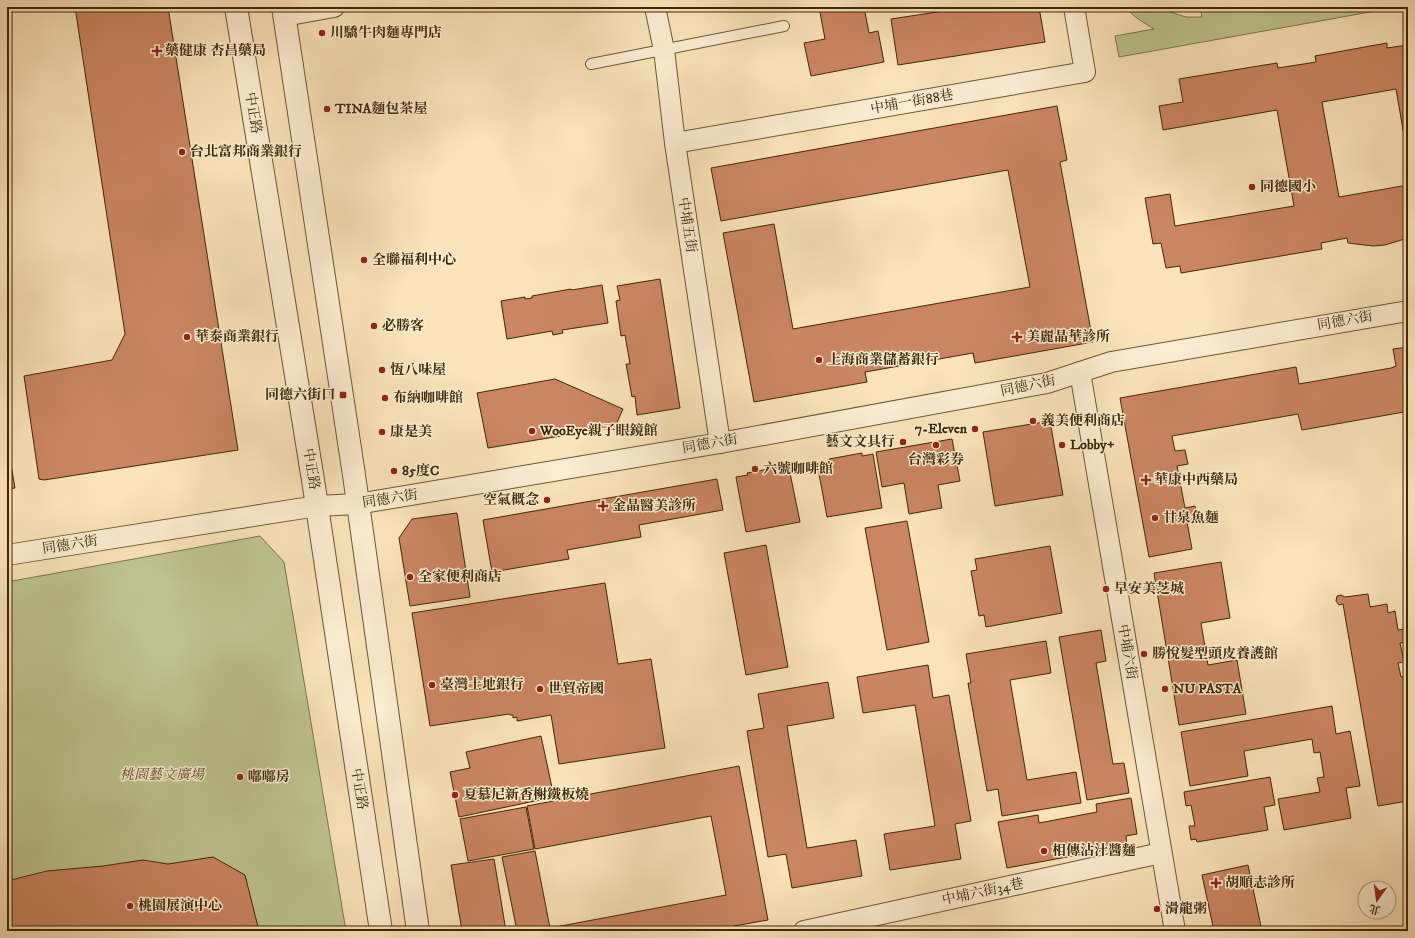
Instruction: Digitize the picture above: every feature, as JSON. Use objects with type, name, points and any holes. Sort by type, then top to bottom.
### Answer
[{"type":"street","name":"中正路","points":[[236,7],[317,506],[381,931]]},
{"type":"street","points":[[334,7],[284,12],[358,504],[418,931]]},
{"type":"street","name":"中埔五街","points":[[655,7],[664,50],[675,143],[720,443]]},
{"type":"street","name":"中埔一街88巷","points":[[675,143],[1085,72],[1074,7]]},
{"type":"street","name":"同德六街","points":[[7,555],[317,506],[358,504],[720,443],[1047,383],[1111,362],[1408,311]]},
{"type":"street","name":"中埔六街","points":[[1080,372],[1175,931]]},
{"type":"street","name":"中埔六街34巷","points":[[804,931],[1161,853]]},
{"type":"lane","points":[[591,64],[784,26]]},
{"type":"green space","points":[[1124,7],[1161,7],[1170,12],[1186,17],[1202,17],[1200,7],[1398,7],[1119,57],[1115,36],[1154,29],[1138,19]]},
{"type":"green space","name":"桃園藝文廣場","points":[[260,536],[284,562],[346,931],[7,931],[7,582]]},
{"type":"building","points":[[75,7],[168,7],[238,450],[44,480],[39,479],[24,376],[112,360],[125,334]]},
{"type":"building","points":[[819,7],[864,7],[869,33],[878,31],[884,62],[811,76],[804,43],[825,39]]},
{"type":"building","points":[[970,7],[1039,7],[1045,42],[898,65],[891,19]]},
{"type":"building","points":[[1387,43],[1387,48],[1408,45],[1408,159],[1396,89],[1322,102],[1339,197],[1408,185],[1408,238],[1385,245],[1373,246],[1348,243],[1347,238],[1321,243],[1322,249],[1181,273],[1180,266],[1166,268],[1161,243],[1153,244],[1145,198],[1170,194],[1175,226],[1294,206],[1277,110],[1163,130],[1159,106],[1183,102],[1179,79],[1277,63],[1278,68],[1316,62],[1315,56]]},
{"type":"building","points":[[1057,106],[1067,160],[1060,162],[1093,342],[975,363],[973,353],[865,372],[867,382],[754,402],[723,233],[774,224],[793,329],[1030,287],[1008,170],[721,221],[711,168]]},
{"type":"building","points":[[660,279],[680,408],[637,415],[635,396],[632,397],[626,364],[630,364],[625,335],[621,336],[616,301],[620,300],[617,286]]},
{"type":"building","points":[[602,285],[608,323],[562,330],[563,333],[553,335],[552,331],[507,339],[501,301],[525,297],[525,299],[532,298],[532,296]]},
{"type":"building","points":[[1408,347],[1408,432],[1404,412],[1302,430],[1298,414],[1172,436],[1175,451],[1185,450],[1188,464],[1177,466],[1185,508],[1195,506],[1197,520],[1187,522],[1192,549],[1149,557],[1120,398],[1296,367],[1299,384],[1391,368],[1396,366],[1393,349]]},
{"type":"building","points":[[555,379],[623,409],[615,427],[488,448],[477,393]]},
{"type":"building","points":[[1050,421],[1063,495],[995,506],[983,432]]},
{"type":"building","points":[[952,439],[960,481],[938,485],[942,508],[909,514],[904,483],[882,487],[876,452]]},
{"type":"building","points":[[7,442],[15,488],[7,489]]},
{"type":"building","points":[[862,453],[862,456],[873,454],[882,508],[827,517],[817,463],[829,461],[829,459]]},
{"type":"building","points":[[779,467],[779,470],[789,468],[800,522],[746,532],[736,477],[748,475],[747,473]]},
{"type":"building","points":[[717,479],[723,510],[639,525],[641,537],[567,550],[569,559],[492,572],[483,520]]},
{"type":"building","points":[[457,513],[470,597],[410,606],[399,538],[412,519]]},
{"type":"building","points":[[907,521],[929,642],[887,650],[865,528]]},
{"type":"building","points":[[766,545],[788,667],[746,675],[724,553]]},
{"type":"building","points":[[1050,546],[1062,613],[986,627],[984,615],[979,616],[971,571],[977,570],[975,559]]},
{"type":"building","points":[[1221,562],[1230,618],[1201,623],[1208,665],[1237,660],[1246,714],[1179,725],[1154,573]]},
{"type":"building","name":"世貿帝國","points":[[605,583],[618,664],[651,659],[665,748],[559,764],[551,715],[517,721],[517,717],[513,718],[513,715],[509,714],[430,726],[412,613]]},
{"type":"building","points":[[1368,594],[1370,607],[1387,604],[1388,613],[1395,611],[1398,630],[1407,629],[1408,636],[1408,642],[1400,643],[1404,662],[1398,663],[1401,677],[1406,676],[1408,685],[1408,801],[1378,806],[1343,604],[1339,605],[1336,601],[1337,596],[1341,595],[1345,597]]},
{"type":"building","points":[[1101,630],[1106,661],[1096,663],[1113,764],[1124,763],[1129,793],[1087,800],[1059,637]]},
{"type":"building","points":[[1046,641],[1051,673],[1010,680],[1027,780],[1076,772],[1081,803],[1002,816],[998,789],[987,791],[968,683],[971,683],[966,654]]},
{"type":"building","points":[[928,665],[933,698],[949,695],[971,821],[955,824],[961,859],[890,870],[884,834],[935,826],[915,705],[863,713],[857,677]]},
{"type":"building","points":[[828,682],[834,718],[787,726],[807,848],[856,840],[862,876],[792,888],[786,854],[768,857],[747,731],[764,728],[758,694]]},
{"type":"building","points":[[1332,706],[1336,734],[1350,731],[1360,786],[1346,788],[1351,818],[1284,830],[1278,799],[1320,792],[1317,778],[1324,777],[1320,752],[1314,753],[1312,739],[1244,751],[1248,776],[1190,786],[1181,732]]},
{"type":"building","points":[[541,736],[554,797],[459,817],[450,772],[470,768],[466,752]]},
{"type":"building","points":[[739,766],[768,920],[734,926],[735,931],[517,931],[502,857],[535,851],[550,928],[726,895],[711,816],[535,849],[527,806]]},
{"type":"building","points":[[1270,777],[1275,805],[1264,807],[1268,830],[1197,842],[1196,839],[1191,840],[1189,826],[1195,826],[1191,805],[1186,806],[1184,792]]},
{"type":"building","points":[[1131,798],[1137,834],[1126,836],[1127,846],[1007,868],[998,822],[1038,815],[1039,823],[1097,812],[1096,804]]},
{"type":"building","points":[[526,807],[534,849],[468,861],[460,819]]},
{"type":"building","name":"桃園展演中心","points":[[213,857],[245,875],[259,931],[7,931],[7,881],[47,871],[103,866],[143,860],[168,864]]},
{"type":"building","points":[[494,859],[506,931],[462,931],[451,865]]},
{"type":"building","points":[[1248,865],[1262,931],[1214,931],[1202,875]]},
{"type":"place","name":"川驕牛肉麵專門店","points":[[322,33]]},
{"type":"place","name":"藥健康 杏昌藥局","points":[[157,51]]},
{"type":"place","name":"TINA麵包茶屋","points":[[327,109]]},
{"type":"place","name":"台北富邦商業銀行","points":[[182,152]]},
{"type":"place","name":"同德國小","points":[[1252,187]]},
{"type":"place","name":"全聯福利中心","points":[[364,260]]},
{"type":"place","name":"必勝客","points":[[374,326]]},
{"type":"place","name":"華泰商業銀行","points":[[187,337]]},
{"type":"place","name":"美麗晶華診所","points":[[1017,337]]},
{"type":"place","name":"上海商業儲蓄銀行","points":[[819,360]]},
{"type":"place","name":"恆八味屋","points":[[382,370]]},
{"type":"place","name":"同德六街口","points":[[343,395]]},
{"type":"place","name":"布納咖啡館","points":[[385,398]]},
{"type":"place","name":"義美便利商店","points":[[1033,421]]},
{"type":"place","name":"7-Eleven","points":[[975,429]]},
{"type":"place","name":"WooEye親子眼鏡館","points":[[532,431]]},
{"type":"place","name":"康是美","points":[[382,432]]},
{"type":"place","name":"藝文文具行","points":[[903,442]]},
{"type":"place","name":"台灣彩券","points":[[936,445]]},
{"type":"place","name":"Lobby+","points":[[1062,445]]},
{"type":"place","name":"六號咖啡館","points":[[755,469]]},
{"type":"place","name":"85度C","points":[[394,471]]},
{"type":"place","name":"華康中西藥局","points":[[1146,480]]},
{"type":"place","name":"空氣概念","points":[[547,500]]},
{"type":"place","name":"金晶醫美診所","points":[[603,506]]},
{"type":"place","name":"甘泉魚麵","points":[[1155,518]]},
{"type":"place","name":"全家便利商店","points":[[410,577]]},
{"type":"place","name":"早安美芝城","points":[[1106,589]]},
{"type":"place","name":"勝悅髮型頭皮養護館","points":[[1144,654]]},
{"type":"place","name":"臺灣土地銀行","points":[[432,685]]},
{"type":"place","name":"世貿帝國","points":[[540,689]]},
{"type":"place","name":"NU PASTA","points":[[1165,689]]},
{"type":"place","name":"嘟嘟房","points":[[240,777]]},
{"type":"place","name":"夏慕尼新香榭鐵板燒","points":[[455,795]]},
{"type":"place","name":"相傳沾汁醬麵","points":[[1044,851]]},
{"type":"place","name":"胡順志診所","points":[[1216,883]]},
{"type":"place","name":"桃園展演中心","points":[[130,906]]},
{"type":"place","name":"滑龍粥","points":[[1157,909]]}]
